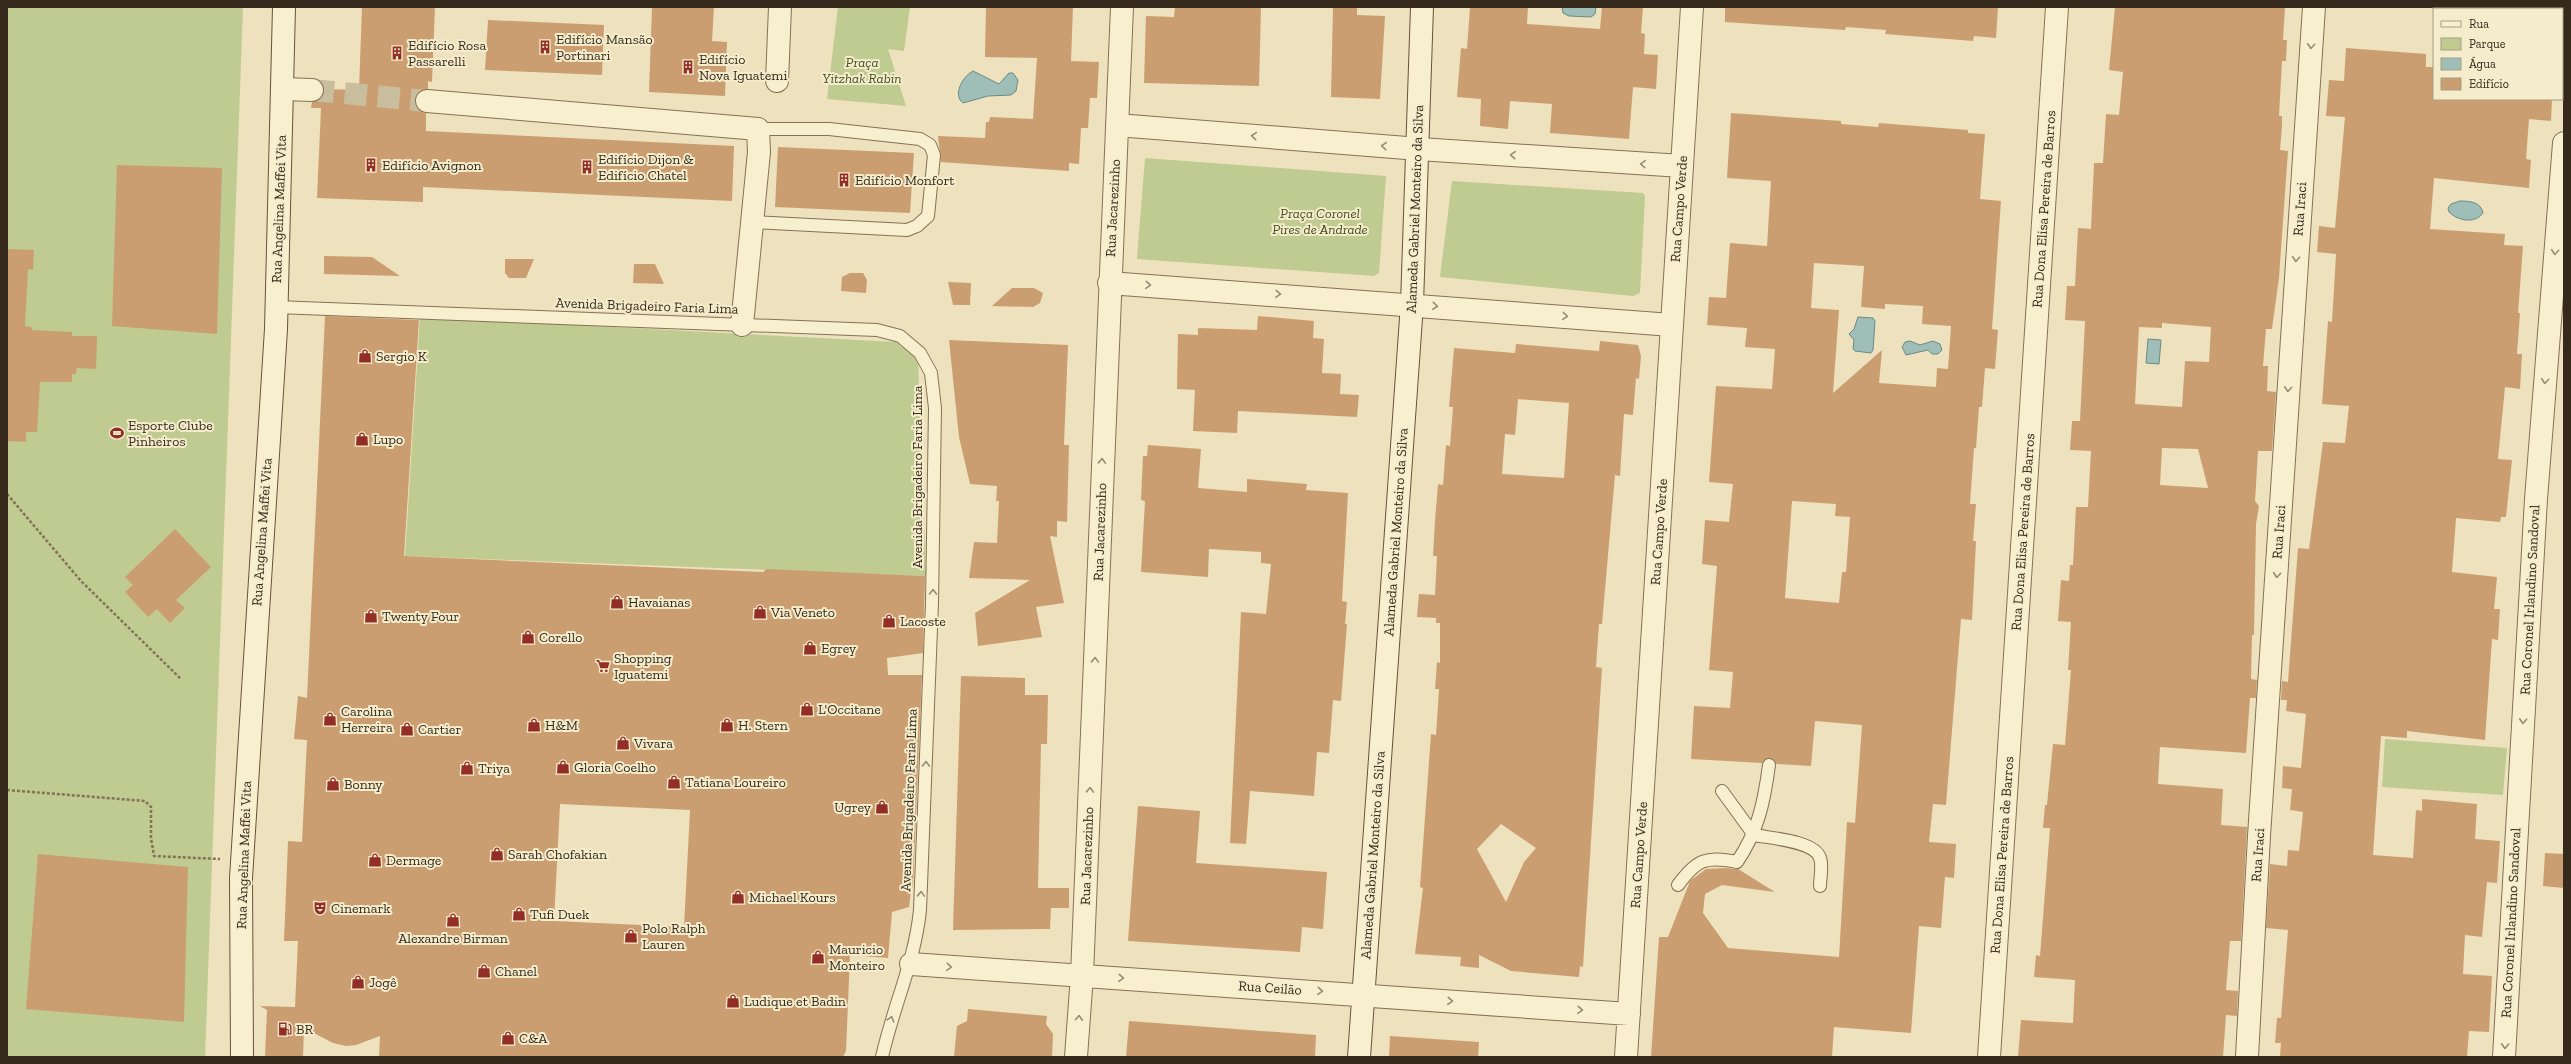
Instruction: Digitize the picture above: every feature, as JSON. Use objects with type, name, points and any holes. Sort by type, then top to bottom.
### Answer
[{"type":"street","name":"Rua Angelina Maffei Vita","points":[[242,1057],[242,861],[276,307],[284,7]]},
{"type":"street","points":[[777,81],[780,7]]},
{"type":"street","name":"Rua Jacarezinho","points":[[1076,1057],[1082,975],[1109,283],[1122,7]]},
{"type":"street","name":"Alameda Gabriel Monteiro da Silva","points":[[1359,1057],[1412,304],[1419,149],[1422,7]]},
{"type":"street","name":"Rua Campo Verde","points":[[1626,1057],[1692,7]]},
{"type":"street","name":"Rua Dona Elisa Pereira de Barros","points":[[1989,1057],[2057,7]]},
{"type":"street","name":"Rua Iraci","points":[[2247,1057],[2259,836],[2314,7]]},
{"type":"street","points":[[282,89],[312,90]]},
{"type":"street","points":[[427,101],[758,129],[752,222],[742,325]]},
{"type":"street","points":[[1117,125],[1419,149],[1682,166]]},
{"type":"street","name":"Rua Coronel Irlandino Sandoval","points":[[2504,1057],[2536,499],[2564,144]]},
{"type":"street","points":[[1109,283],[1672,324]]},
{"type":"street","name":"Rua Ceilão","points":[[911,964],[1363,994],[1629,1014]]},
{"type":"lane","points":[[752,222],[907,230],[917,226],[928,216],[934,155],[930,145],[920,139],[829,129],[758,129]]},
{"type":"lane","name":"Avenida Brigadeiro Faria Lima","points":[[276,307],[877,330],[900,336],[920,354],[931,373],[935,408],[932,603],[920,910],[917,940],[911,964],[890,1020],[882,1057]]},
{"type":"lane","points":[[1678,885],[1688,871],[1699,862],[1716,858],[1736,862],[1754,835],[1766,786],[1769,765]]},
{"type":"lane","points":[[1722,791],[1754,835],[1807,846],[1816,850],[1821,858],[1820,886]]},
{"type":"path","points":[[7,494],[82,581],[181,679]]},
{"type":"path","points":[[7,790],[145,801],[151,807],[151,838],[154,856],[242,861]]},
{"type":"green space","name":"Esporte Clube Pinheiros","points":[[7,7],[243,7],[205,1057],[7,1057]]},
{"type":"green space","name":"Praça Yitzhak Rabin","points":[[838,7],[910,7],[904,51],[888,49],[906,106],[827,99]]},
{"type":"green space","name":"Praça Coronel Pires de Andrade","points":[[1145,158],[1386,176],[1379,273],[1374,276],[1137,259]]},
{"type":"green space","points":[[1452,181],[1643,193],[1645,196],[1640,293],[1633,296],[1440,277]]},
{"type":"green space","points":[[420,317],[896,342],[918,360],[926,576],[405,556]]},
{"type":"green space","points":[[2385,739],[2507,748],[2503,795],[2382,787]]},
{"type":"water","points":[[1562,7],[1596,7],[1595,14],[1591,17],[1569,16],[1563,13]]},
{"type":"water","points":[[973,71],[999,84],[1009,73],[1013,73],[1018,80],[1016,91],[1011,95],[988,96],[963,103],[960,100],[959,95],[960,86],[969,73]]},
{"type":"water","points":[[2460,201],[2477,204],[2482,209],[2483,213],[2476,219],[2471,220],[2457,218],[2449,212],[2448,208],[2451,204]]},
{"type":"water","points":[[1858,317],[1873,318],[1875,321],[1873,350],[1871,353],[1855,351],[1853,349],[1854,340],[1849,334],[1854,329]]},
{"type":"water","points":[[2148,339],[2161,340],[2159,364],[2146,363]]},
{"type":"water","points":[[1910,341],[1920,345],[1933,341],[1940,344],[1942,350],[1938,354],[1932,354],[1928,350],[1906,355],[1902,347],[1905,342]]},
{"type":"building","points":[[362,7],[435,7],[432,82],[428,81],[428,89],[417,94],[415,100],[420,111],[426,113],[426,131],[734,146],[732,201],[423,187],[423,202],[317,198],[321,108],[311,108],[312,102],[322,97],[324,89],[359,90]]},
{"type":"building","name":"Edifício Nova Iguatemi","points":[[652,7],[714,7],[712,41],[727,42],[725,96],[649,92]]},
{"type":"building","points":[[986,7],[1073,7],[1071,61],[1099,62],[1097,98],[1090,98],[1088,128],[1081,128],[1079,164],[1069,163],[1069,171],[941,162],[938,136],[985,138],[986,122],[989,122],[990,117],[1033,119],[1037,58],[985,57]]},
{"type":"building","points":[[1175,7],[1261,7],[1259,86],[1144,83],[1146,16],[1174,17]]},
{"type":"building","points":[[1333,7],[1357,7],[1357,15],[1385,16],[1380,99],[1331,97]]},
{"type":"building","points":[[1470,7],[1528,7],[1527,24],[1600,29],[1602,7],[1643,7],[1641,33],[1645,34],[1644,54],[1658,55],[1656,89],[1633,87],[1629,139],[1550,133],[1552,104],[1510,101],[1508,129],[1480,126],[1481,99],[1457,97],[1461,48],[1467,49]]},
{"type":"building","points":[[1725,7],[1998,7],[1996,38],[1974,36],[1973,41],[1885,34],[1886,30],[1846,27],[1845,30],[1725,22]]},
{"type":"building","points":[[2115,7],[2285,7],[2283,40],[2287,40],[2286,61],[2282,61],[2279,116],[2282,116],[2280,150],[2288,151],[2279,278],[2272,329],[2266,329],[2263,366],[2268,366],[2267,391],[2276,392],[2272,451],[2258,451],[2255,501],[2259,506],[2256,524],[2254,635],[2252,635],[2251,679],[2257,680],[2256,698],[2250,698],[2246,753],[2160,747],[2158,784],[2223,789],[2221,825],[2247,827],[2241,941],[2230,941],[2226,990],[2238,991],[2237,1016],[2226,1015],[2223,1057],[2018,1057],[2021,1020],[2073,1023],[2075,980],[2034,977],[2036,955],[2040,956],[2050,828],[2043,828],[2045,805],[2047,805],[2053,744],[2065,745],[2071,670],[2068,670],[2071,622],[2058,621],[2061,580],[2069,581],[2070,565],[2073,565],[2076,507],[2088,507],[2091,451],[2070,450],[2072,421],[2080,421],[2085,321],[2065,320],[2067,286],[2075,286],[2078,228],[2091,229],[2094,163],[2103,163],[2106,114],[2119,115],[2123,72],[2109,70]],"holes":[[[2162,323],[2211,327],[2209,362],[2185,361],[2182,407],[2135,404],[2139,327],[2162,328]],[[2162,448],[2198,449],[2208,488],[2160,485]]]},
{"type":"building","name":"Edifício Mansão Portinari","points":[[488,20],[604,25],[602,75],[485,70]]},
{"type":"building","points":[[2346,48],[2426,54],[2426,67],[2433,67],[2433,100],[2552,100],[2551,121],[2529,119],[2526,159],[2531,160],[2529,188],[2434,178],[2430,229],[2505,234],[2504,245],[2523,246],[2518,313],[2520,313],[2517,354],[2522,354],[2520,389],[2505,387],[2498,459],[2512,460],[2506,517],[2501,517],[2500,522],[2456,518],[2452,572],[2497,577],[2494,609],[2500,609],[2498,640],[2492,639],[2485,740],[2407,731],[2407,738],[2381,736],[2373,855],[2413,858],[2416,810],[2422,811],[2422,799],[2477,804],[2475,839],[2500,841],[2497,883],[2487,882],[2482,937],[2465,935],[2463,974],[2492,976],[2489,1032],[2469,1031],[2467,1057],[2280,1057],[2281,1043],[2275,1043],[2277,1018],[2281,1018],[2288,930],[2266,928],[2270,864],[2287,866],[2288,850],[2299,851],[2303,812],[2290,810],[2292,789],[2282,788],[2283,766],[2301,768],[2306,714],[2286,711],[2287,700],[2281,700],[2282,681],[2288,682],[2298,548],[2309,549],[2323,442],[2345,443],[2349,406],[2322,404],[2328,321],[2332,322],[2336,254],[2317,252],[2319,226],[2335,228],[2345,117],[2326,116],[2329,80],[2344,81]]},
{"type":"building","points":[[1731,113],[1841,121],[1841,124],[1878,127],[1879,123],[1968,130],[1968,133],[1985,134],[1980,199],[2001,201],[1992,329],[1998,330],[1995,369],[1985,368],[1982,407],[1979,407],[1976,448],[1974,448],[1970,504],[1976,504],[1973,541],[1976,541],[1972,620],[1961,619],[1946,805],[1933,804],[1929,842],[1956,844],[1954,878],[1945,877],[1941,928],[1919,926],[1911,1033],[1834,1027],[1832,1057],[1651,1057],[1659,937],[1668,937],[1690,881],[1706,869],[1738,869],[1775,892],[1722,885],[1705,894],[1703,913],[1728,948],[1839,957],[1847,822],[1855,823],[1862,725],[1815,721],[1811,766],[1776,764],[1770,758],[1762,763],[1691,759],[1694,706],[1730,708],[1733,672],[1709,670],[1717,566],[1702,564],[1705,520],[1729,522],[1733,484],[1709,482],[1716,386],[1772,389],[1775,349],[1745,347],[1747,328],[1707,325],[1709,297],[1726,298],[1730,243],[1767,246],[1771,181],[1727,178]],"holes":[[[1814,263],[1864,266],[1861,307],[1885,309],[1885,304],[1923,306],[1922,324],[1951,326],[1948,369],[1937,368],[1936,387],[1879,383],[1882,350],[1833,393],[1839,310],[1811,308]],[[1792,501],[1836,504],[1835,516],[1850,517],[1846,572],[1842,572],[1839,603],[1785,598]]]},
{"type":"building","name":"Edifício Monfort","points":[[778,147],[914,153],[910,213],[775,207]]},
{"type":"building","points":[[117,165],[222,168],[217,334],[112,326]]},
{"type":"building","points":[[7,249],[34,250],[33,270],[28,269],[25,326],[32,327],[32,330],[72,332],[72,336],[97,336],[96,369],[77,368],[76,374],[72,374],[72,382],[40,382],[37,432],[26,432],[26,442],[7,441]]},
{"type":"building","points":[[324,256],[372,257],[400,276],[324,274]]},
{"type":"building","points":[[505,259],[534,259],[526,278],[509,278],[505,273]]},
{"type":"building","points":[[634,264],[655,264],[664,284],[633,283]]},
{"type":"building","points":[[850,273],[863,273],[867,280],[866,293],[841,291],[842,277]]},
{"type":"building","points":[[948,282],[971,283],[970,305],[953,305]]},
{"type":"building","points":[[1012,288],[1034,288],[1043,293],[1040,303],[1033,307],[992,306]]},
{"type":"building","name":"Shopping Iguatemi","points":[[325,316],[419,320],[404,556],[763,572],[767,569],[925,576],[923,653],[887,658],[888,675],[922,675],[913,886],[911,890],[909,907],[892,912],[888,958],[850,955],[846,1051],[843,1057],[379,1057],[380,1036],[356,1045],[346,1046],[333,1043],[304,1028],[303,1057],[265,1057],[267,1010],[260,1006],[295,1007],[298,941],[284,941],[288,841],[302,842],[307,740],[294,739],[298,696],[307,698]],"holes":[[[560,804],[690,810],[684,927],[554,921]]]},
{"type":"building","points":[[1258,316],[1314,321],[1313,338],[1324,339],[1322,373],[1341,374],[1340,394],[1359,395],[1357,417],[1238,411],[1237,433],[1193,431],[1195,390],[1177,389],[1178,334],[1198,335],[1198,328],[1257,330]]},
{"type":"building","points":[[949,340],[1068,345],[1064,445],[1069,445],[1067,522],[1057,521],[1057,537],[1050,536],[1064,603],[1036,607],[1042,637],[978,646],[975,613],[1030,580],[969,578],[974,542],[997,543],[999,501],[996,501],[997,486],[970,484],[959,437]]},
{"type":"building","points":[[1600,341],[1638,345],[1641,356],[1639,379],[1636,378],[1633,415],[1624,414],[1620,476],[1615,475],[1602,624],[1599,624],[1596,667],[1602,668],[1583,967],[1580,966],[1579,977],[1511,971],[1479,955],[1479,968],[1460,966],[1461,957],[1415,954],[1423,888],[1420,887],[1431,734],[1436,735],[1439,689],[1435,689],[1437,662],[1440,663],[1440,623],[1436,623],[1436,618],[1417,617],[1419,594],[1435,595],[1437,556],[1433,556],[1435,521],[1438,484],[1443,485],[1446,445],[1450,446],[1453,407],[1449,407],[1454,348],[1515,353],[1516,344],[1599,351]],"holes":[[[1518,399],[1569,403],[1564,478],[1502,474],[1505,434],[1515,435]],[[1501,824],[1536,848],[1524,862],[1506,902],[1477,849]]]},
{"type":"building","points":[[1148,445],[1201,449],[1198,488],[1247,492],[1247,479],[1307,484],[1306,490],[1348,493],[1342,601],[1347,602],[1345,624],[1347,624],[1341,701],[1333,700],[1329,753],[1317,752],[1314,796],[1250,791],[1246,844],[1230,843],[1241,612],[1266,614],[1271,564],[1261,563],[1261,552],[1209,549],[1208,577],[1141,572],[1145,501],[1141,500],[1143,456],[1147,456]]},
{"type":"building","points":[[175,529],[211,567],[176,600],[185,608],[170,623],[157,609],[148,617],[125,592],[133,585],[125,577]]},
{"type":"building","points":[[961,676],[1025,678],[1025,695],[1048,695],[1047,744],[1041,744],[1038,888],[1069,888],[1069,908],[1051,908],[1050,929],[953,930]]},
{"type":"building","points":[[1138,806],[1200,811],[1196,863],[1327,872],[1323,929],[1302,927],[1300,952],[1128,941]]},
{"type":"building","points":[[2545,853],[2564,854],[2564,888],[2543,886]]},
{"type":"building","points":[[38,854],[188,867],[184,1022],[26,1009]]},
{"type":"building","points":[[968,1009],[1047,1016],[1046,1024],[1053,1034],[1052,1057],[954,1057],[957,1026],[967,1021]]},
{"type":"building","points":[[1129,1021],[1316,1035],[1315,1057],[1126,1057]]},
{"type":"building","points":[[1390,1036],[1479,1042],[1478,1057],[1389,1057]]},
{"type":"tunnel","points":[[312,90],[427,101]]},
{"type":"place","name":"Edifício Mansão Portinari","points":[[545,47]]},
{"type":"place","name":"Edifício Rosa Passarelli","points":[[397,53]]},
{"type":"place","name":"Edifício Nova Iguatemi","points":[[688,67]]},
{"type":"place","name":"Edifício Avignon","points":[[371,165]]},
{"type":"place","name":"Edifício Dijon & Edifício Chatel","points":[[587,167]]},
{"type":"place","name":"Edifício Monfort","points":[[844,180]]},
{"type":"place","name":"Sergio K","points":[[365,356]]},
{"type":"place","name":"Esporte Clube Pinheiros","points":[[117,433]]},
{"type":"place","name":"Lupo","points":[[362,439]]},
{"type":"place","name":"Havaianas","points":[[617,602]]},
{"type":"place","name":"Via Veneto","points":[[760,612]]},
{"type":"place","name":"Twenty Four","points":[[371,616]]},
{"type":"place","name":"Lacoste","points":[[889,621]]},
{"type":"place","name":"Corello","points":[[528,637]]},
{"type":"place","name":"Egrey","points":[[810,648]]},
{"type":"place","name":"Shopping Iguatemi","points":[[603,666]]},
{"type":"place","name":"L'Occitane","points":[[807,709]]},
{"type":"place","name":"Carolina Herreira","points":[[330,719]]},
{"type":"place","name":"H&M","points":[[534,725]]},
{"type":"place","name":"H. Stern","points":[[727,725]]},
{"type":"place","name":"Cartier","points":[[407,729]]},
{"type":"place","name":"Vivara","points":[[623,743]]},
{"type":"place","name":"Gloria Coelho","points":[[563,767]]},
{"type":"place","name":"Triya","points":[[467,768]]},
{"type":"place","name":"Tatiana Loureiro","points":[[674,782]]},
{"type":"place","name":"Bonny","points":[[333,784]]},
{"type":"place","name":"Ugrey","points":[[882,807]]},
{"type":"place","name":"Sarah Chofakian","points":[[497,854]]},
{"type":"place","name":"Dermage","points":[[375,860]]},
{"type":"place","name":"Michael Kours","points":[[738,897]]},
{"type":"place","name":"Cinemark","points":[[320,908]]},
{"type":"place","name":"Tufi Duek","points":[[519,914]]},
{"type":"place","name":"Alexandre Birman","points":[[453,920]]},
{"type":"place","name":"Polo Ralph Lauren","points":[[631,936]]},
{"type":"place","name":"Mauricio Monteiro","points":[[818,957]]},
{"type":"place","name":"Chanel","points":[[484,971]]},
{"type":"place","name":"Jogê","points":[[358,982]]},
{"type":"place","name":"Ludique et Badin","points":[[733,1001]]},
{"type":"place","name":"BR","points":[[285,1029]]},
{"type":"place","name":"C&A","points":[[508,1038]]}]
